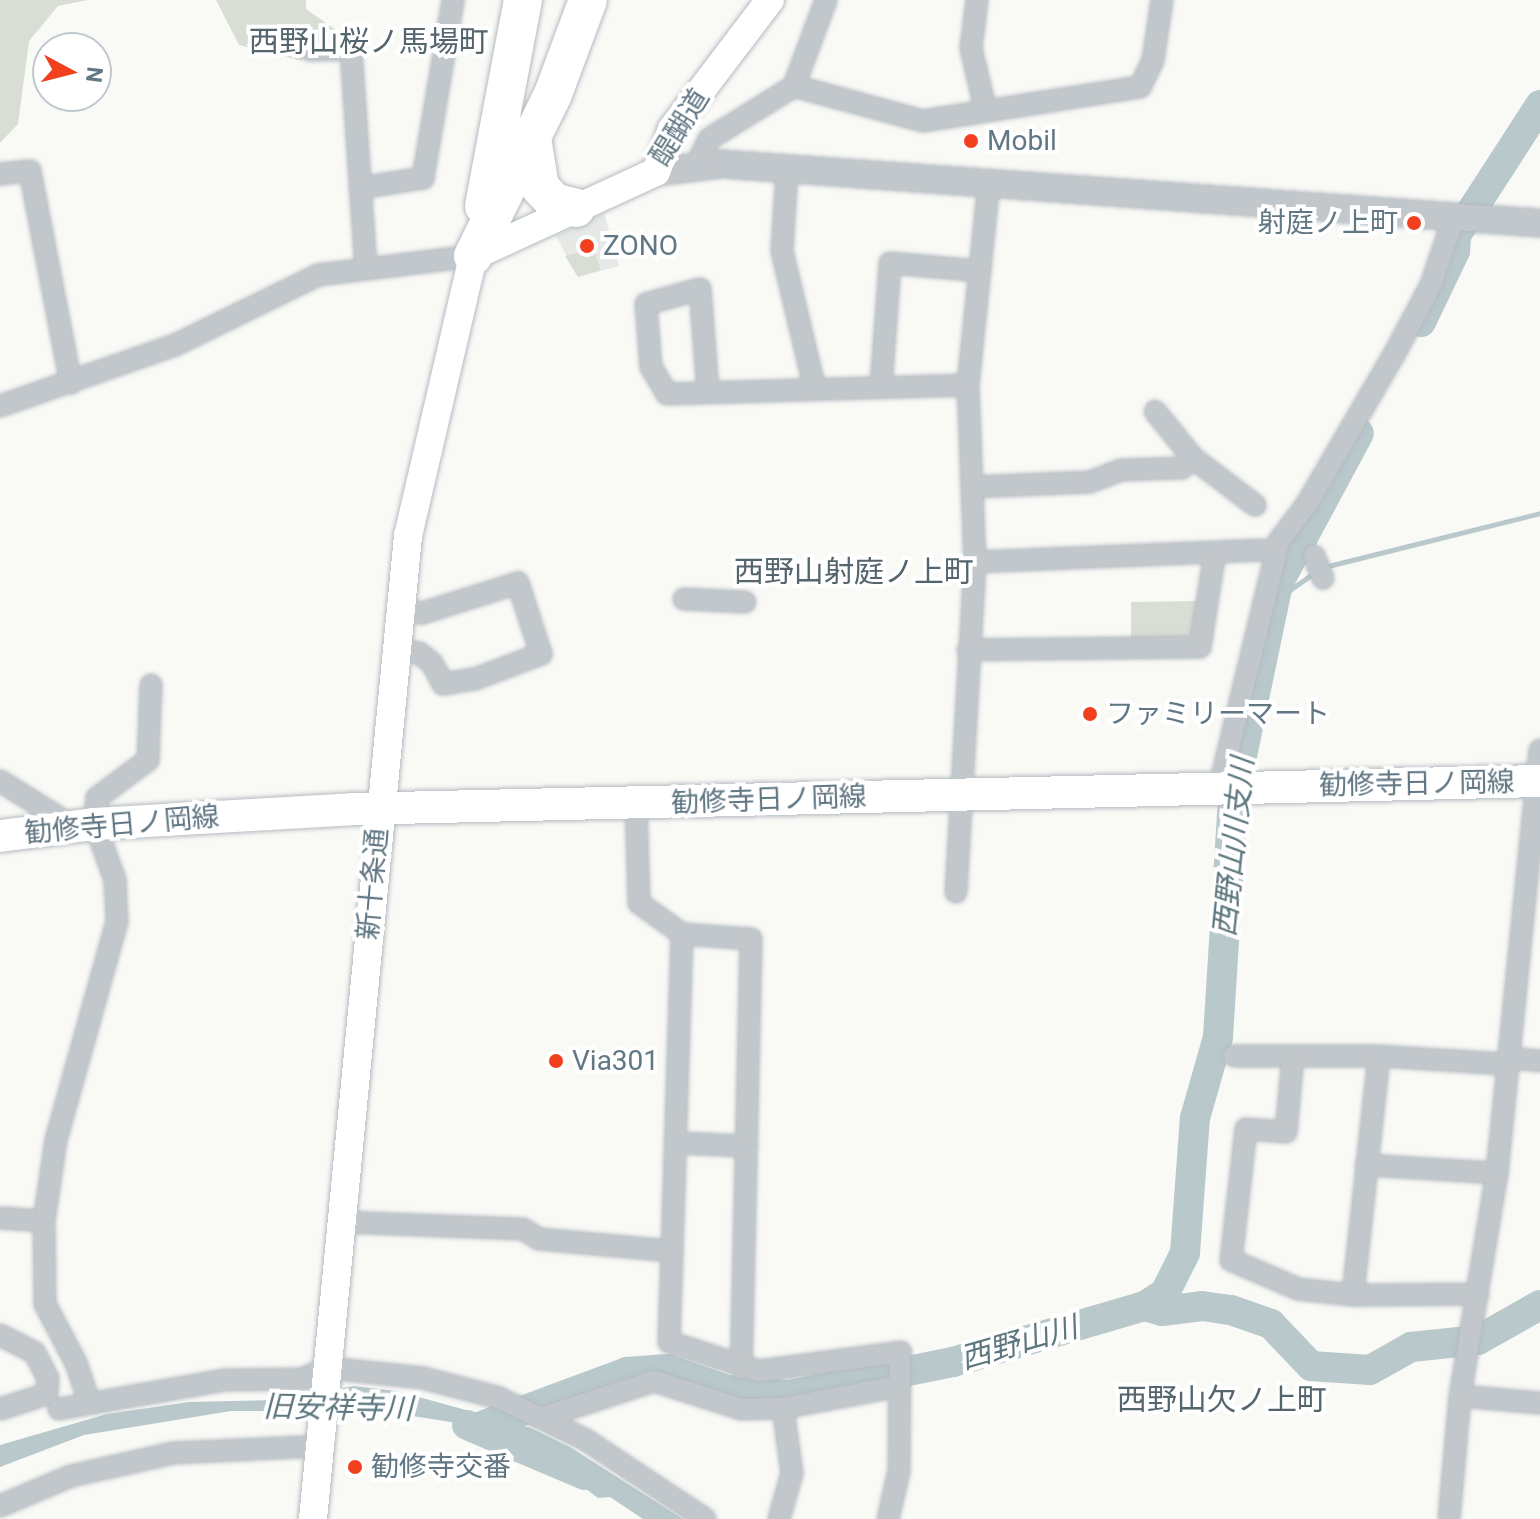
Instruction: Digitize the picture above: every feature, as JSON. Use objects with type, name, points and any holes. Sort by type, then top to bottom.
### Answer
[{"type":"highway","points":[[473,256],[523,0]]},
{"type":"highway","points":[[473,256],[532,138],[588,0]]},
{"type":"highway","points":[[532,138],[540,187],[554,202],[576,208]]},
{"type":"main road","name":"醍醐道","points":[[473,256],[656,172],[672,129],[770,0]]},
{"type":"main road","name":"新十条通","points":[[313,1519],[395,649],[411,523],[473,256]]},
{"type":"main road","name":"勧修寺日ノ岡線","points":[[0,836],[83,825],[379,811],[1231,789],[1539,770]]},
{"type":"street","points":[[360,188],[423,178],[453,0]]},
{"type":"street","points":[[697,163],[709,139],[794,86],[826,0]]},
{"type":"street","points":[[977,0],[971,48],[985,108]]},
{"type":"street","points":[[794,86],[923,121],[985,108],[1140,87],[1153,60],[1162,0]]},
{"type":"street","points":[[310,50],[351,49],[366,267]]},
{"type":"street","points":[[656,172],[697,163],[1540,223]]},
{"type":"street","points":[[787,169],[782,251],[815,389]]},
{"type":"street","points":[[0,174],[30,171],[71,383]]},
{"type":"street","points":[[956,892],[959,795],[975,562],[968,385],[989,183]]},
{"type":"street","points":[[1231,789],[1279,541],[1307,504],[1396,351],[1463,217]]},
{"type":"street","points":[[0,406],[175,345],[318,275],[473,256]]},
{"type":"street","points":[[881,387],[890,263],[979,271]]},
{"type":"street","points":[[708,392],[700,289],[646,304],[651,367],[667,394],[968,385]]},
{"type":"street","points":[[1155,411],[1193,458],[1255,505]]},
{"type":"street","points":[[972,487],[1090,482],[1121,470],[1182,468],[1193,458]]},
{"type":"street","points":[[975,562],[1264,550]]},
{"type":"street","points":[[968,650],[1200,647],[1215,552]]},
{"type":"street","points":[[1314,556],[1323,578]]},
{"type":"street","points":[[395,649],[419,653],[432,663],[443,684],[475,679],[541,654],[518,583],[422,613],[400,610]]},
{"type":"street","points":[[684,599],[745,602]]},
{"type":"street","points":[[83,825],[97,798],[148,760],[151,685]]},
{"type":"street","points":[[1449,1519],[1460,1396],[1497,1173],[1508,1061],[1531,917],[1539,770]]},
{"type":"street","points":[[0,781],[83,825],[115,880],[117,921],[56,1140],[44,1221],[45,1304],[76,1363],[89,1401]]},
{"type":"street","points":[[636,804],[639,903],[682,934],[751,939],[741,1368]]},
{"type":"street","points":[[682,934],[669,1342],[741,1368],[784,1371],[901,1354],[898,1383],[899,1471],[888,1519]]},
{"type":"street","points":[[1234,1056],[1540,1061]]},
{"type":"street","points":[[1353,1295],[1379,1056]]},
{"type":"street","points":[[1293,1057],[1286,1132],[1246,1129],[1231,1260],[1298,1289],[1353,1295],[1478,1294]]},
{"type":"street","points":[[676,1143],[747,1146]]},
{"type":"street","points":[[1366,1165],[1497,1173]]},
{"type":"street","points":[[0,1218],[44,1221]]},
{"type":"street","points":[[341,1222],[523,1229],[539,1239],[672,1251]]},
{"type":"street","points":[[0,1335],[35,1353],[48,1378],[47,1394],[0,1409]]},
{"type":"street","points":[[59,1409],[89,1401],[225,1380],[302,1379],[327,1374],[467,1386],[586,1440],[705,1519]]},
{"type":"street","points":[[541,1418],[654,1381],[741,1409],[783,1408],[898,1383]]},
{"type":"street","points":[[1460,1396],[1540,1403]]},
{"type":"street","points":[[779,1519],[792,1473],[783,1408]]},
{"type":"street","points":[[0,1506],[71,1476],[173,1453],[320,1436]]},
{"type":"shaded area","points":[[0,0],[88,0],[58,6],[36,32],[32,32],[18,124],[0,143]]},
{"type":"shaded area","points":[[216,0],[306,0],[306,9],[346,37],[307,42],[302,61],[239,45]]},
{"type":"shaded area","name":"ZONO","points":[[604,213],[619,266],[578,277],[556,236]]},
{"type":"shaded area","points":[[593,248],[601,270],[578,277],[565,256]]},
{"type":"shaded area","points":[[1199,601],[1195,632],[1183,640],[1131,639],[1131,602]]},
{"type":"water","points":[[354,1386],[397,1391],[531,1428],[570,1447],[683,1519],[643,1519],[610,1497],[598,1498],[577,1482],[577,1471],[495,1429],[381,1411],[269,1417],[263,1411],[231,1411],[84,1435],[0,1467],[0,1445],[107,1414],[189,1402],[274,1400]]},
{"type":"waterway","name":"西野山川支川","points":[[1421,322],[1455,251],[1456,235],[1540,105]]},
{"type":"waterway","name":"西野山川支川","points":[[1145,1306],[1165,1293],[1185,1253],[1195,1118],[1218,1037],[1233,799],[1278,584],[1359,433]]},
{"type":"waterway","points":[[1324,567],[1540,513]]},
{"type":"waterway","points":[[1272,613],[1291,589],[1315,572]]},
{"type":"waterway","name":"西野山川","points":[[476,1428],[627,1372],[667,1369],[727,1390],[789,1395],[953,1362],[1145,1306],[1162,1311],[1202,1306],[1231,1310],[1271,1324],[1311,1366],[1370,1370],[1411,1347],[1478,1340],[1540,1305]]},
{"type":"waterway","name":"旧安祥寺川","points":[[467,1425],[585,1475]]},
{"type":"place","name":"Mobil","points":[[971,141]]},
{"type":"place","name":"射庭ノ上町","points":[[1414,223]]},
{"type":"place","name":"ZONO","points":[[587,246]]},
{"type":"place","name":"ファミリーマート","points":[[1090,714]]},
{"type":"place","name":"Via301","points":[[556,1061]]},
{"type":"place","name":"勧修寺交番","points":[[355,1467]]},
{"type":"district","name":"西野山桜ノ馬場町","points":[[369,42]]},
{"type":"district","name":"西野山射庭ノ上町","points":[[854,572]]},
{"type":"district","name":"西野山欠ノ上町","points":[[1222,1400]]}]
